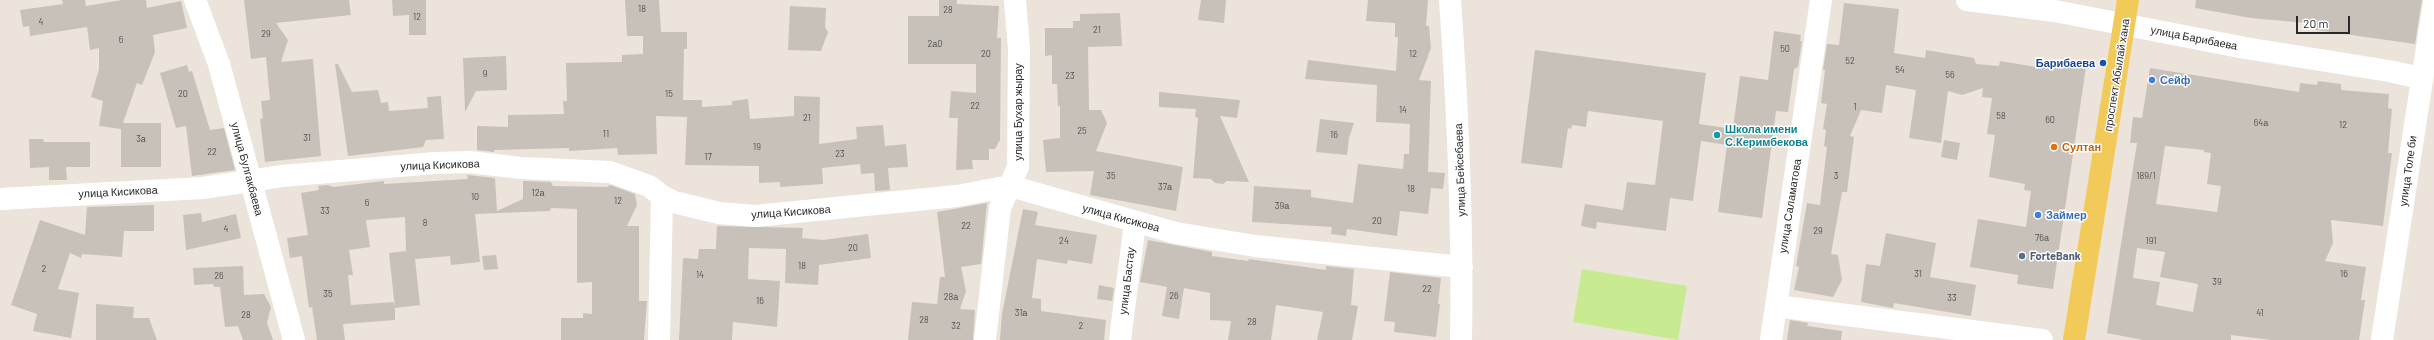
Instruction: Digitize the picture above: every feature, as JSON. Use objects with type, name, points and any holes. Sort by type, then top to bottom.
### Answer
[{"type":"main road","name":"проспект Абылай хана","points":[[2074,340],[2128,0]]},
{"type":"street","name":"улица Булгакбаева","points":[[195,0],[219,64],[294,340]]},
{"type":"street","name":"улица Бухар жырау","points":[[984,340],[1000,208],[1018,167],[1019,49],[1015,0]]},
{"type":"street","name":"улица Бейсебаева","points":[[1450,0],[1458,103],[1462,267],[1461,340]]},
{"type":"street","name":"улица Саламатова","points":[[1770,340],[1821,0]]},
{"type":"street","name":"улица Барибаева","points":[[1967,0],[2055,11],[2245,48],[2389,71],[2421,78]]},
{"type":"street","name":"улица Толе би","points":[[2382,340],[2421,78],[2434,2]]},
{"type":"street","name":"улица Кисикова","points":[[0,199],[203,188],[251,181],[420,164],[470,162],[522,168],[610,172],[649,186],[662,196],[719,213],[755,216],[957,196],[1010,186],[1135,223],[1176,233],[1255,246],[1462,267]]},
{"type":"street","points":[[659,340],[662,196]]},
{"type":"street","name":"улица Бастау","points":[[1120,340],[1135,223]]},
{"type":"street","points":[[1776,306],[2042,340]]},
{"type":"green space","points":[[1582,269],[1687,286],[1678,340],[1573,322]]},
{"type":"building","points":[[62,0],[85,0],[86,6],[122,0],[146,0],[147,8],[181,1],[187,28],[153,35],[155,52],[142,85],[137,83],[123,123],[161,123],[161,167],[121,167],[121,129],[99,126],[103,101],[91,97],[99,69],[99,48],[90,50],[87,27],[30,36],[29,26],[23,27],[20,10],[63,4]]},
{"type":"building","points":[[244,0],[349,0],[351,15],[276,23],[288,40],[281,62],[313,59],[321,156],[265,162],[260,119],[263,118],[261,101],[270,100],[266,57],[251,59]]},
{"type":"building","points":[[392,0],[426,0],[426,35],[409,35],[409,15],[393,16]]},
{"type":"building","points":[[625,0],[659,0],[661,32],[687,32],[687,49],[684,49],[683,100],[702,100],[702,107],[732,105],[732,101],[748,99],[750,119],[794,116],[794,96],[820,97],[819,144],[857,139],[856,127],[883,125],[885,146],[906,144],[908,167],[888,168],[890,190],[875,191],[874,173],[861,174],[860,164],[822,168],[823,184],[780,187],[780,182],[759,183],[759,166],[685,165],[687,117],[656,116],[657,154],[618,155],[617,148],[569,151],[569,148],[494,150],[494,152],[477,150],[477,126],[508,127],[508,115],[564,114],[563,101],[567,101],[566,63],[622,62],[622,55],[643,54],[643,36],[627,36]]},
{"type":"building","points":[[939,0],[957,0],[957,4],[999,6],[997,38],[1001,38],[1000,140],[995,149],[989,149],[989,160],[972,160],[973,169],[956,170],[958,118],[949,118],[951,91],[976,93],[976,64],[908,64],[908,16],[939,16]]},
{"type":"building","points":[[1201,0],[1226,0],[1224,23],[1198,20]]},
{"type":"building","points":[[1368,0],[1428,0],[1426,26],[1429,26],[1431,48],[1419,80],[1431,81],[1428,172],[1445,173],[1443,189],[1431,188],[1428,214],[1400,211],[1397,236],[1347,229],[1346,236],[1331,234],[1332,227],[1252,222],[1254,186],[1311,190],[1311,197],[1353,203],[1358,164],[1403,169],[1404,154],[1409,154],[1410,124],[1376,122],[1377,85],[1305,79],[1308,60],[1396,71],[1398,37],[1395,37],[1395,23],[1366,21]]},
{"type":"building","points":[[2196,0],[2422,0],[2415,44],[2316,30],[2317,24],[2251,18],[2195,8]]},
{"type":"building","points":[[1844,3],[1899,9],[1894,53],[1925,58],[1926,50],[1974,58],[1976,64],[1999,66],[2000,61],[2036,67],[2037,60],[2086,67],[2053,289],[2017,284],[2018,275],[1970,267],[1978,219],[2026,227],[2031,191],[2024,190],[2025,184],[1989,177],[1995,135],[1987,134],[1992,98],[1982,97],[1983,88],[1962,95],[1948,91],[1941,143],[1909,138],[1916,90],[1886,85],[1882,113],[1861,110],[1850,136],[1854,137],[1847,192],[1842,192],[1831,254],[1838,255],[1842,280],[1833,297],[1794,290],[1799,267],[1796,266],[1807,203],[1820,205],[1827,147],[1824,146],[1826,130],[1823,129],[1827,104],[1821,103],[1825,70],[1823,70],[1827,44],[1839,45]]},
{"type":"building","points":[[790,6],[826,8],[825,27],[828,32],[821,51],[788,50]]},
{"type":"building","points":[[1120,13],[1122,46],[1088,47],[1089,110],[1101,110],[1107,123],[1096,151],[1183,167],[1176,211],[1090,195],[1094,171],[1046,172],[1043,140],[1060,138],[1060,106],[1058,106],[1057,84],[1052,84],[1052,55],[1045,56],[1045,28],[1073,28],[1073,21],[1080,21],[1080,14]]},
{"type":"building","name":"Школа имени С.Керимбекова","points":[[1774,31],[1801,35],[1800,41],[1802,41],[1798,67],[1794,69],[1788,112],[1776,111],[1762,218],[1718,212],[1727,145],[1701,141],[1693,201],[1670,198],[1666,231],[1597,222],[1596,229],[1581,226],[1585,204],[1623,210],[1627,182],[1655,185],[1663,121],[1588,111],[1586,127],[1572,125],[1571,129],[1568,128],[1562,168],[1521,163],[1535,50],[1706,73],[1699,124],[1733,129],[1740,76],[1768,80]]},
{"type":"building","points":[[506,56],[507,90],[476,91],[465,112],[463,58]]},
{"type":"building","points":[[335,64],[338,64],[352,92],[378,90],[381,103],[388,102],[389,111],[428,108],[427,97],[441,96],[444,139],[426,140],[423,147],[348,156]]},
{"type":"building","points":[[187,65],[189,72],[192,71],[210,130],[224,128],[235,170],[192,176],[186,126],[176,128],[160,73]]},
{"type":"building","points":[[2150,68],[2299,92],[2300,83],[2317,85],[2318,81],[2341,84],[2341,90],[2389,94],[2388,108],[2392,109],[2388,153],[2392,153],[2383,226],[2331,220],[2333,243],[2325,261],[2366,267],[2361,300],[2365,300],[2359,340],[2272,340],[2231,335],[2231,340],[2143,340],[2107,333],[2137,143],[2130,143],[2133,117],[2142,118]],"holes":[[[2165,146],[2204,150],[2204,152],[2211,153],[2207,184],[2221,186],[2217,212],[2156,204]],[[2137,248],[2165,252],[2160,277],[2198,284],[2193,312],[2156,305],[2160,282],[2133,278]]]},
{"type":"building","points":[[1159,92],[1240,100],[1237,118],[1220,116],[1249,182],[1227,181],[1223,184],[1215,183],[1211,179],[1193,178],[1198,118],[1195,117],[1196,109],[1159,107]]},
{"type":"building","points":[[1320,119],[1354,123],[1349,138],[1347,155],[1316,152]]},
{"type":"building","points":[[29,139],[43,139],[44,142],[90,142],[90,167],[66,167],[67,180],[49,180],[49,167],[30,168]]},
{"type":"building","points":[[1944,140],[1960,143],[1957,160],[1941,157]]},
{"type":"building","points":[[467,175],[495,178],[497,211],[523,199],[523,181],[551,182],[553,186],[607,187],[610,185],[635,194],[637,205],[627,226],[639,226],[639,301],[647,301],[644,340],[561,340],[561,318],[583,318],[583,313],[592,314],[592,282],[577,283],[577,209],[551,208],[550,211],[475,214],[480,262],[451,265],[450,256],[415,259],[420,305],[395,308],[395,320],[343,324],[345,340],[317,340],[312,307],[309,308],[302,256],[290,258],[287,238],[308,235],[301,193],[319,190],[318,186],[328,185],[333,187],[384,181],[384,184],[468,179]],"holes":[[[405,217],[406,251],[389,253],[394,302],[351,305],[348,275],[353,275],[349,250],[370,247],[366,220]]]},
{"type":"building","points":[[987,203],[981,264],[961,267],[966,291],[960,309],[975,310],[973,340],[908,340],[912,302],[937,304],[940,277],[945,277],[937,212]]},
{"type":"building","points":[[154,205],[154,231],[124,231],[122,257],[82,254],[81,258],[70,253],[58,289],[79,293],[71,338],[33,331],[37,314],[11,305],[40,220],[85,235],[87,207]]},
{"type":"building","points":[[1023,209],[1038,212],[1035,225],[1097,235],[1092,264],[1068,260],[1067,264],[1037,259],[1032,298],[1041,299],[1041,311],[1106,320],[1104,340],[1000,340],[1002,314]]},
{"type":"building","points":[[201,213],[202,222],[236,214],[241,238],[186,250],[183,215]]},
{"type":"building","points":[[717,226],[803,228],[802,238],[823,240],[868,234],[871,258],[819,265],[818,285],[785,283],[786,249],[749,248],[748,279],[780,281],[777,327],[733,322],[732,340],[679,340],[683,258],[698,259],[699,249],[716,249]]},
{"type":"building","points":[[1886,233],[1936,243],[1930,277],[1976,285],[1971,316],[1894,303],[1893,308],[1861,302],[1866,264],[1880,266]]},
{"type":"building","points":[[1148,240],[1212,252],[1212,256],[1248,261],[1249,259],[1326,270],[1326,266],[1354,269],[1351,305],[1358,306],[1352,340],[1317,340],[1323,312],[1276,305],[1271,340],[1228,340],[1231,321],[1210,320],[1210,293],[1184,288],[1179,319],[1162,316],[1167,287],[1140,282]]},
{"type":"building","points":[[496,255],[498,269],[484,270],[482,256]]},
{"type":"building","points":[[243,266],[244,295],[264,294],[271,307],[267,323],[273,340],[243,340],[238,326],[225,327],[220,287],[214,287],[213,284],[194,285],[193,268]]},
{"type":"building","points":[[1390,272],[1441,278],[1436,337],[1394,332],[1395,322],[1384,321]]},
{"type":"building","points":[[1099,285],[1114,288],[1112,301],[1097,299]]},
{"type":"building","points":[[96,304],[134,307],[133,318],[149,318],[157,340],[96,340]]},
{"type":"building","points":[[1790,320],[1808,323],[1807,326],[1842,331],[1841,340],[1787,340]]},
{"type":"place","name":"Барибаева","points":[[2103,63]]},
{"type":"place","name":"Сейф","points":[[2152,80]]},
{"type":"place","name":"Школа имени С.Керимбекова","points":[[1717,135]]},
{"type":"place","name":"Султан","points":[[2054,147]]},
{"type":"place","name":"Займер","points":[[2038,215]]},
{"type":"place","name":"ForteBank","points":[[2022,256]]}]
